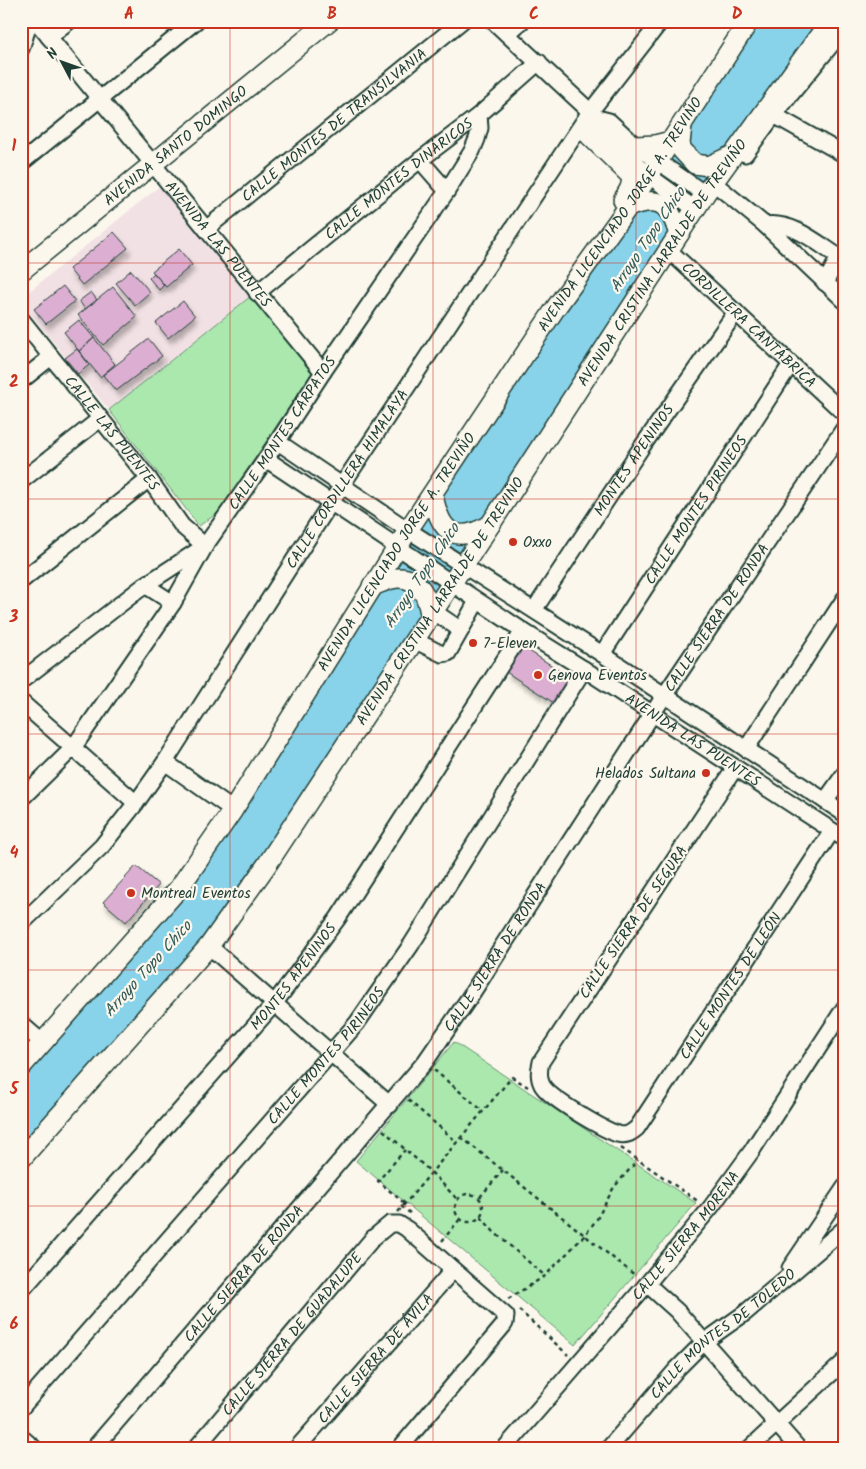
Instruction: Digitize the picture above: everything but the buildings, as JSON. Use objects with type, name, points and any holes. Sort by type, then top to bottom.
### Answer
[{"type":"main road","name":"AVENIDA SANTO DOMINGO","points":[[21,271],[329,21]]},
{"type":"main road","name":"AVENIDA LICENCIADO JORGE A. TREVIÑO","points":[[21,1067],[179,888],[233,810],[372,586],[403,552],[414,534],[432,495],[555,309],[634,205],[675,142],[682,124],[749,21]]},
{"type":"main road","name":"AVENIDA CRISTINA LARRALDE DE TREVIÑO","points":[[21,1159],[209,946],[266,866],[414,640],[448,582],[583,383],[677,230],[732,155],[818,49],[830,21]]},
{"type":"main road","points":[[555,309],[630,188],[632,181],[628,172],[590,136],[587,126],[593,115]]},
{"type":"main road","points":[[636,146],[675,142],[695,164],[709,166],[732,155]]},
{"type":"main road","points":[[634,205],[650,200],[664,206],[669,210],[677,230]]},
{"type":"main road","points":[[432,495],[438,515],[444,527],[450,532],[462,534],[483,529]]},
{"type":"main road","points":[[372,586],[394,579],[410,580],[424,592],[431,610]]},
{"type":"street","points":[[21,49],[30,21]]},
{"type":"street","name":"AVENIDA LAS PUENTES","points":[[36,21],[323,372]]},
{"type":"street","points":[[49,37],[69,21]]},
{"type":"street","points":[[21,163],[196,21]]},
{"type":"street","name":"CALLE MONTES DE TRANSILVANIA","points":[[206,229],[462,21]]},
{"type":"street","points":[[494,21],[593,115],[609,121],[636,146],[656,171]]},
{"type":"street","points":[[507,34],[522,21]]},
{"type":"street","name":"CALLE CORDILLERA HIMALAYA","points":[[21,924],[102,846],[136,803],[342,485],[593,115],[658,23]]},
{"type":"street","points":[[583,383],[595,374],[675,256],[702,197],[774,115],[818,49],[845,28]]},
{"type":"street","name":"CALLE MONTES DINÁRICOS","points":[[257,293],[420,160],[479,115],[539,62]]},
{"type":"street","name":"CALLE MONTES CÁRPATOS","points":[[21,799],[73,748],[173,603],[205,546],[278,442],[323,372],[447,191],[472,151],[480,128],[479,115]]},
{"type":"street","points":[[593,115],[601,131],[656,171],[702,197],[766,224],[845,301]]},
{"type":"street","points":[[774,115],[845,155]]},
{"type":"street","points":[[420,160],[447,191]]},
{"type":"street","points":[[766,224],[786,226],[842,257],[826,283]]},
{"type":"street","name":"CORDILLERA CANTÁBRICA","points":[[675,256],[845,414]]},
{"type":"street","name":"MONTES APENINOS","points":[[534,610],[641,448],[736,312]]},
{"type":"street","name":"CALLE LAS PUENTES","points":[[21,319],[149,479],[182,526],[205,546]]},
{"type":"street","points":[[21,381],[51,357]]},
{"type":"street","name":"CALLE MONTES PIRINEOS","points":[[602,654],[791,364]]},
{"type":"street","points":[[21,481],[100,419]]},
{"type":"street","name":"CALLE SIERRA DE RONDA","points":[[94,1448],[425,1062],[467,1001],[652,714],[845,428]]},
{"type":"street","name":"AVENIDA LAS PUENTES","points":[[278,442],[414,534],[602,654],[845,814]]},
{"type":"street","name":"AVENIDA LAS PUENTES","points":[[266,459],[448,582],[839,835]]},
{"type":"street","points":[[21,581],[149,479]]},
{"type":"street","points":[[21,681],[145,586],[205,546]]},
{"type":"street","points":[[145,586],[173,603]]},
{"type":"street","points":[[746,749],[845,598]]},
{"type":"street","points":[[414,640],[444,654],[448,652],[477,601]]},
{"type":"street","points":[[431,610],[461,630]]},
{"type":"street","name":"MONTES APENINOS","points":[[21,1291],[274,1004],[338,918],[523,631]]},
{"type":"street","name":"CALLE MONTES PIRINEOS","points":[[21,1408],[357,1022],[411,945],[584,669]]},
{"type":"street","points":[[21,702],[136,803]]},
{"type":"street","points":[[164,762],[233,810]]},
{"type":"street","name":"CALLE SIERRA DE SEGURA","points":[[536,1085],[541,1062],[736,768]]},
{"type":"street","points":[[825,801],[844,775]]},
{"type":"street","name":"CALLE MONTES DE LEÓN","points":[[620,1140],[637,1128],[839,835]]},
{"type":"street","points":[[209,946],[330,1054],[395,1099]]},
{"type":"street","name":"CALLE SIERRA MORENA","points":[[505,1448],[647,1284],[730,1181],[845,1008]]},
{"type":"street","points":[[21,1024],[43,1043]]},
{"type":"street","points":[[536,1085],[543,1087],[552,1096],[620,1140]]},
{"type":"street","points":[[778,1286],[845,1187]]},
{"type":"street","name":"CALLE SIERRA DE GUADALUPE","points":[[196,1448],[373,1238],[390,1224],[399,1224],[407,1229],[453,1270]]},
{"type":"street","name":"CALLE MONTES DE TOLEDO","points":[[609,1448],[677,1369],[704,1342],[745,1314],[845,1228]]},
{"type":"street","points":[[400,1448],[503,1326],[506,1320],[503,1313],[453,1270]]},
{"type":"street","name":"CALLE SIERRA DE ÁVILA","points":[[297,1448],[453,1270]]},
{"type":"street","points":[[647,1284],[677,1311],[798,1448]]},
{"type":"street","points":[[750,1448],[845,1361]]},
{"type":"street","points":[[21,1437],[34,1448]]},
{"type":"path","points":[[425,1062],[483,1111]]},
{"type":"path","points":[[415,1218],[401,1206],[512,1077],[536,1085]]},
{"type":"path","points":[[395,1099],[456,1142]]},
{"type":"path","points":[[374,1123],[406,1150],[457,1199]]},
{"type":"path","points":[[461,1137],[647,1284]]},
{"type":"path","points":[[620,1140],[638,1160],[701,1204]]},
{"type":"path","points":[[404,1203],[378,1182],[406,1150]]},
{"type":"path","points":[[507,1300],[545,1276],[584,1236],[597,1219],[614,1187],[638,1160]]},
{"type":"path","points":[[480,1197],[503,1170]]},
{"type":"path","points":[[468,1193],[480,1197],[484,1207],[481,1217],[471,1222],[460,1220],[454,1210],[457,1199],[468,1193]]},
{"type":"path","points":[[481,1217],[494,1232],[545,1276]]},
{"type":"path","points":[[435,1236],[442,1242],[460,1220]]},
{"type":"path","points":[[514,1306],[571,1357]]},
{"type":"shaded area","points":[[161,185],[251,296],[109,410],[21,303],[21,298]]},
{"type":"green space","points":[[251,296],[312,373],[219,512],[199,526],[109,410]]},
{"type":"green space","points":[[454,1042],[696,1203],[575,1345],[356,1161]]},
{"type":"water","name":"Arroyo Topo Chico","points":[[749,21],[830,21],[266,866],[21,1159],[21,1067],[143,930]]},
{"type":"place","name":"Oxxo","points":[[513,542]]},
{"type":"place","name":"7-Eleven","points":[[473,643]]},
{"type":"place","name":"Genova Eventos","points":[[538,675]]},
{"type":"place","name":"Helados Sultana","points":[[706,773]]},
{"type":"place","name":"Montreal Eventos","points":[[131,893]]}]
